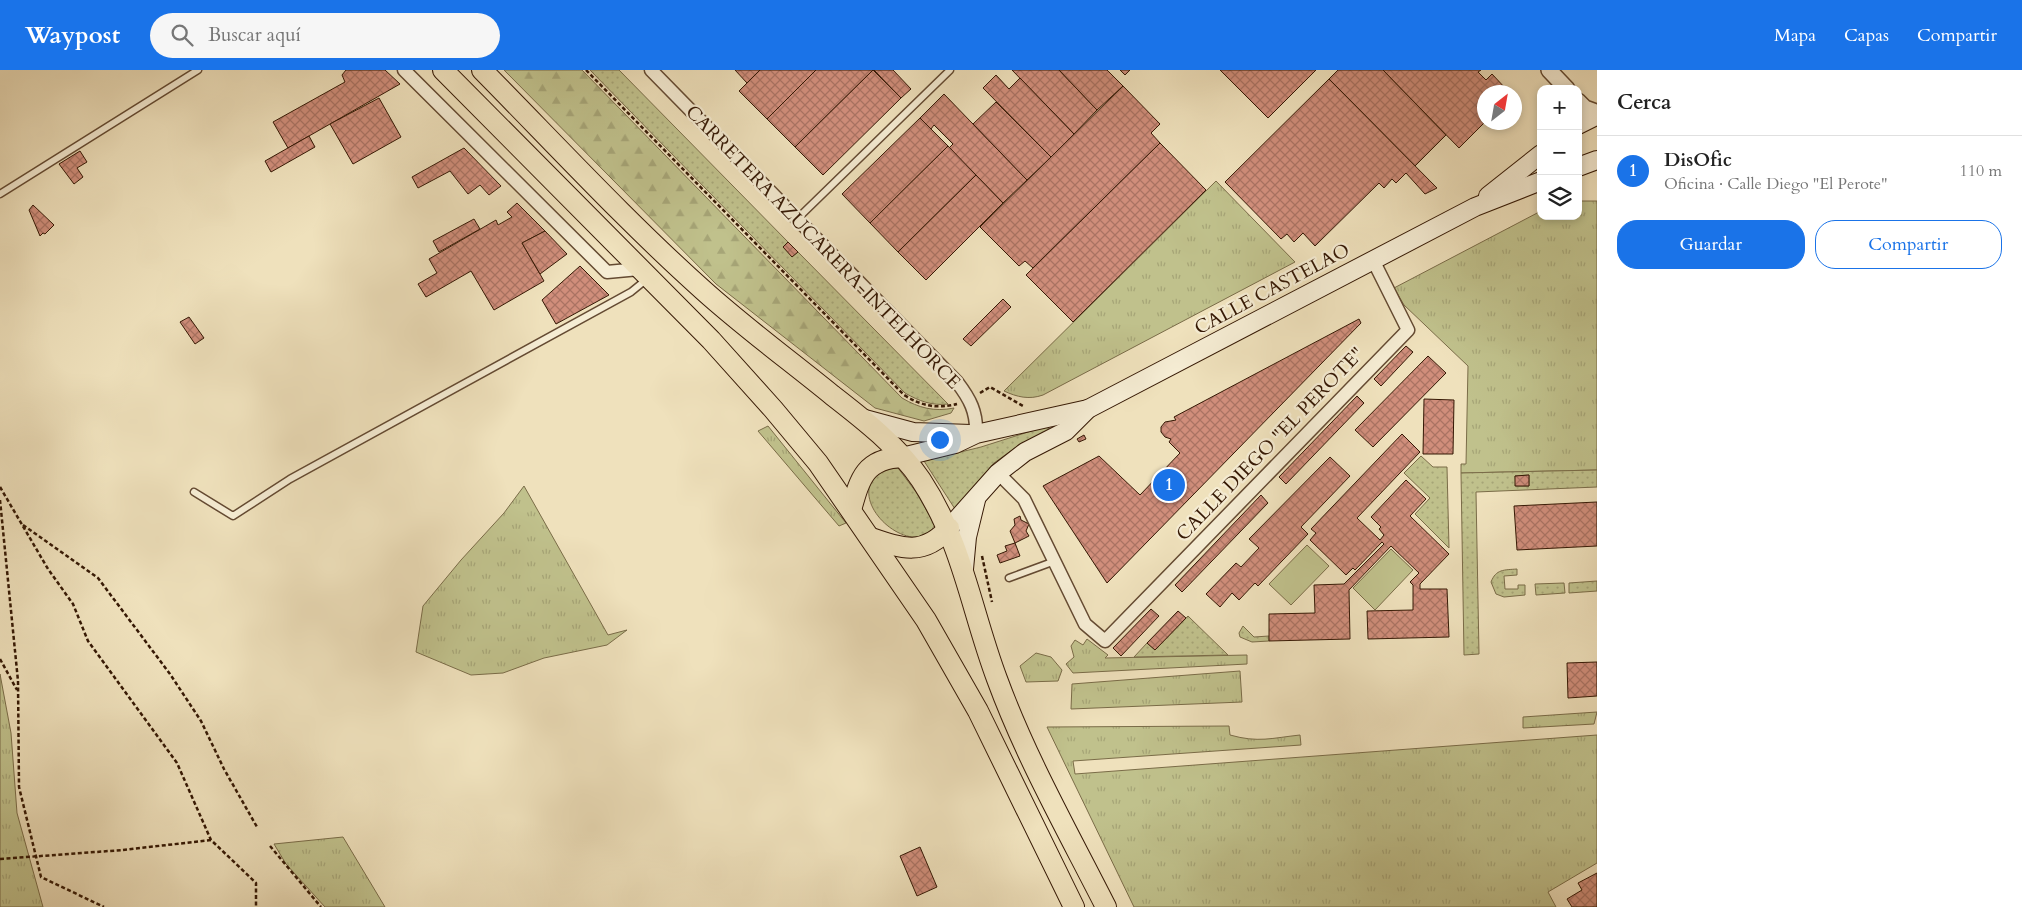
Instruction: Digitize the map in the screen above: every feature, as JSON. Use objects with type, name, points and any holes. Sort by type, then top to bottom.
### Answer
[{"type":"main road","points":[[443,70],[711,340],[818,462],[926,620],[978,712],[1074,907]]},
{"type":"main road","points":[[482,70],[642,233],[703,289],[860,417],[902,457],[919,477],[949,528],[964,569],[980,628],[998,681],[1042,779],[1106,907]]},
{"type":"main road","points":[[1582,123],[1596,114]]},
{"type":"main road","name":"CALLE CASTELAO","points":[[1475,207],[1537,157]]},
{"type":"main road","points":[[1582,166],[1597,160]]},
{"type":"main road","name":"CALLE CASTELAO","points":[[902,457],[955,444],[976,434],[1088,409],[1475,207],[1537,183]]},
{"type":"main road","name":"CALLE CASTELAO","points":[[949,528],[998,473],[1025,452],[1066,431],[1088,409]]},
{"type":"main road","points":[[860,417],[913,432],[976,434]]},
{"type":"main road","points":[[852,510],[863,474],[877,462],[902,457]]},
{"type":"main road","points":[[964,569],[967,537],[976,497]]},
{"type":"main road","points":[[871,538],[912,549],[927,546],[949,528]]},
{"type":"street","points":[[404,70],[607,272],[644,274]]},
{"type":"street","name":"CARRETERA AZUCARERA-INTELHORCE","points":[[651,70],[957,382],[973,405],[977,421],[976,434]]},
{"type":"street","points":[[1544,70],[1549,85]]},
{"type":"street","points":[[1549,70],[1563,85]]},
{"type":"street","points":[[1582,105],[1596,114]]},
{"type":"street","name":"CALLE DIEGO \"EL PEROTE\"","points":[[1055,561],[1086,624],[1105,640],[1408,330],[1373,260]]},
{"type":"street","points":[[998,473],[1024,499],[1055,561]]},
{"type":"lane","points":[[0,194],[198,70]]},
{"type":"lane","points":[[797,219],[950,70]]},
{"type":"lane","points":[[194,492],[233,516],[290,479],[631,292],[644,274]]},
{"type":"lane","points":[[1009,578],[1055,561]]},
{"type":"path","points":[[0,487],[48,569],[73,604],[88,641],[177,763],[211,840],[256,883],[256,907]]},
{"type":"path","points":[[0,500],[18,691],[19,787],[41,878],[104,907]]},
{"type":"path","points":[[22,524],[98,578],[170,674],[201,722],[224,769],[257,827]]},
{"type":"path","points":[[0,658],[18,691]]},
{"type":"path","points":[[0,860],[123,850],[211,840]]},
{"type":"path","points":[[270,846],[321,907]]},
{"type":"green space","points":[[504,70],[582,70],[902,398],[927,408],[940,410],[954,408],[951,413],[924,421],[875,408],[716,284]]},
{"type":"green space","points":[[590,70],[619,70],[788,242],[783,247],[792,256],[798,252],[948,404],[926,402],[905,393]]},
{"type":"green space","points":[[1216,181],[1295,262],[1043,395],[1023,397],[1004,391]]},
{"type":"green space","points":[[1582,201],[1597,201],[1597,470],[1461,473],[1461,464],[1466,464],[1468,366],[1404,305],[1394,288],[1537,213],[1537,220],[1582,220]]},
{"type":"green space","points":[[768,426],[846,523],[839,526],[758,431]]},
{"type":"green space","points":[[1047,426],[1049,430],[1019,445],[994,463],[955,509],[924,461],[981,447]]},
{"type":"green space","points":[[1421,456],[1433,467],[1447,467],[1449,548],[1415,514],[1430,498],[1404,473]]},
{"type":"green space","points":[[898,468],[916,492],[935,525],[928,534],[918,537],[906,536],[895,531],[876,513],[870,502],[869,491],[875,476],[885,469]]},
{"type":"green space","points":[[1597,470],[1597,487],[1476,492],[1479,654],[1464,655],[1461,473]],"holes":[[[1529,475],[1529,486],[1516,486],[1515,476]]]},
{"type":"green space","points":[[524,486],[608,635],[627,630],[607,645],[544,658],[503,673],[471,675],[416,652],[423,606],[461,560],[504,513]]},
{"type":"green space","points":[[1307,545],[1329,566],[1291,605],[1269,584]]},
{"type":"green space","points":[[1391,549],[1413,570],[1375,610],[1353,588]]},
{"type":"green space","points":[[1517,569],[1517,575],[1504,576],[1505,589],[1518,589],[1518,585],[1525,585],[1525,595],[1504,597],[1496,594],[1491,582],[1495,575],[1501,571]]},
{"type":"green space","points":[[1597,581],[1597,591],[1569,593],[1569,583]]},
{"type":"green space","points":[[1564,583],[1565,593],[1536,595],[1535,584]]},
{"type":"green space","points":[[1188,616],[1228,655],[1134,657],[1147,643],[1155,650]]},
{"type":"green space","points":[[1243,626],[1254,637],[1269,636],[1269,641],[1252,642],[1240,637],[1239,633]]},
{"type":"green space","points":[[1087,639],[1108,655],[1105,658],[1247,655],[1247,664],[1073,673],[1066,664],[1074,657],[1071,646],[1075,640],[1083,645]]},
{"type":"green space","points":[[1036,653],[1051,657],[1062,670],[1058,681],[1026,682],[1020,666]]},
{"type":"green space","points":[[1240,671],[1242,702],[1071,709],[1072,684]]},
{"type":"green space","points":[[0,674],[11,733],[17,813],[43,907],[0,907]]},
{"type":"green space","points":[[1597,712],[1594,724],[1523,728],[1523,717]]},
{"type":"green space","points":[[1229,726],[1230,735],[1249,739],[1300,735],[1301,745],[1073,761],[1075,774],[1597,735],[1597,863],[1548,892],[1556,907],[1134,907],[1047,727]]},
{"type":"green space","points":[[343,837],[385,907],[325,907],[286,864],[274,844]]},
{"type":"building","points":[[346,70],[385,70],[400,84],[288,148],[273,122],[345,82],[342,75]]},
{"type":"building","points":[[735,70],[760,70],[747,83]]},
{"type":"building","points":[[760,70],[816,70],[767,119],[739,91]]},
{"type":"building","points":[[816,70],[873,70],[795,147],[767,119]]},
{"type":"building","points":[[873,70],[901,98],[823,175],[795,147]]},
{"type":"building","points":[[874,70],[893,70],[911,89],[901,98]]},
{"type":"building","points":[[1012,70],[1059,70],[1097,110],[1074,134]]},
{"type":"building","points":[[1059,70],[1107,70],[1123,86],[1097,110]]},
{"type":"building","points":[[1120,70],[1130,70],[1125,75]]},
{"type":"building","points":[[1220,70],[1316,70],[1268,118]]},
{"type":"building","points":[[1338,70],[1383,70],[1446,135],[1415,166],[1329,79]]},
{"type":"building","points":[[1383,70],[1481,70],[1478,72],[1486,80],[1492,74],[1502,85],[1477,85],[1477,130],[1459,148]]},
{"type":"building","points":[[996,75],[1009,89],[1020,78],[1074,134],[1051,157],[983,88]]},
{"type":"building","points":[[1329,79],[1437,188],[1425,194],[1406,173],[1396,183],[1392,179],[1384,188],[1379,183],[1315,246],[1303,233],[1294,242],[1287,234],[1281,239],[1225,182]]},
{"type":"building","points":[[1123,86],[1160,124],[1151,133],[1160,143],[1033,268],[1025,261],[1019,266],[980,227]]},
{"type":"building","points":[[944,94],[1027,180],[1003,203],[949,148],[953,144],[934,125],[931,129],[920,118]]},
{"type":"building","points":[[379,98],[401,137],[353,164],[330,124]]},
{"type":"building","points":[[996,102],[1051,157],[1027,180],[973,124]]},
{"type":"building","points":[[920,118],[948,146],[870,223],[842,194]]},
{"type":"building","points":[[309,136],[315,147],[271,172],[265,161]]},
{"type":"building","points":[[1160,143],[1206,190],[1073,322],[1026,275]]},
{"type":"building","points":[[948,146],[976,175],[898,252],[870,223]]},
{"type":"building","points":[[464,148],[501,186],[489,195],[480,185],[468,194],[450,171],[418,188],[412,177]]},
{"type":"building","points":[[80,151],[87,162],[77,168],[83,177],[74,184],[59,164]]},
{"type":"building","points":[[976,175],[1003,203],[926,280],[898,252]]},
{"type":"building","points":[[517,203],[545,231],[522,243],[544,281],[494,310],[471,271],[426,297],[418,284],[437,273],[429,259],[496,220],[498,225],[512,217],[507,212]]},
{"type":"building","points":[[33,205],[54,225],[45,234],[43,233],[40,236],[29,210]]},
{"type":"building","points":[[474,219],[480,229],[439,252],[433,241]]},
{"type":"building","points":[[545,231],[567,254],[540,274],[522,243]]},
{"type":"building","points":[[788,242],[798,252],[792,257],[783,247]]},
{"type":"building","points":[[580,266],[609,295],[556,324],[542,300]]},
{"type":"building","points":[[1003,299],[1011,307],[971,346],[963,339]]},
{"type":"building","points":[[189,317],[204,338],[195,344],[180,322]]},
{"type":"building","points":[[1359,319],[1361,323],[1107,583],[1043,486],[1099,456],[1140,495],[1180,453],[1169,442],[1171,439],[1165,437],[1161,432],[1161,427],[1165,422],[1176,420],[1174,417]]},
{"type":"building","points":[[1406,346],[1413,352],[1381,386],[1374,379]]},
{"type":"building","points":[[1428,356],[1446,373],[1373,447],[1355,430]]},
{"type":"building","points":[[1357,396],[1364,403],[1286,484],[1279,477]]},
{"type":"building","points":[[1424,399],[1454,400],[1453,454],[1423,454]]},
{"type":"building","points":[[1402,434],[1420,452],[1357,518],[1380,540],[1384,535],[1379,529],[1381,527],[1371,517],[1406,480],[1426,499],[1410,516],[1449,554],[1420,584],[1420,589],[1447,589],[1449,637],[1368,639],[1367,611],[1413,610],[1413,585],[1410,582],[1419,573],[1391,546],[1349,590],[1350,639],[1269,641],[1269,614],[1315,613],[1314,585],[1344,584],[1384,544],[1382,542],[1355,570],[1353,568],[1346,575],[1310,540],[1316,533],[1311,529]]},
{"type":"building","points":[[1084,435],[1086,439],[1079,442],[1077,439]]},
{"type":"building","points":[[1330,457],[1350,476],[1301,527],[1308,534],[1258,586],[1255,583],[1239,600],[1232,593],[1220,607],[1206,594],[1236,563],[1241,567],[1259,548],[1249,539]]},
{"type":"building","points":[[1529,475],[1529,486],[1515,486],[1515,476]]},
{"type":"building","points":[[1261,495],[1268,503],[1182,592],[1175,585]]},
{"type":"building","points":[[1597,502],[1597,546],[1517,550],[1514,506]]},
{"type":"building","points":[[1020,516],[1021,520],[1029,524],[1026,531],[1029,536],[1015,543],[1010,531],[1015,525],[1014,519]]},
{"type":"building","points":[[1015,543],[1020,556],[1000,563],[997,555],[1007,551],[1005,546]]},
{"type":"building","points":[[1151,609],[1159,616],[1121,656],[1113,648]]},
{"type":"building","points":[[1178,611],[1186,618],[1155,650],[1147,643]]},
{"type":"building","points":[[1597,662],[1597,696],[1568,698],[1567,663]]},
{"type":"building","points":[[920,847],[937,887],[917,896],[900,856]]},
{"type":"building","points":[[1597,873],[1597,907],[1572,907],[1567,899],[1582,890],[1578,883]]},
{"type":"place","name":"DisOfic","points":[[1169,485]]}]
